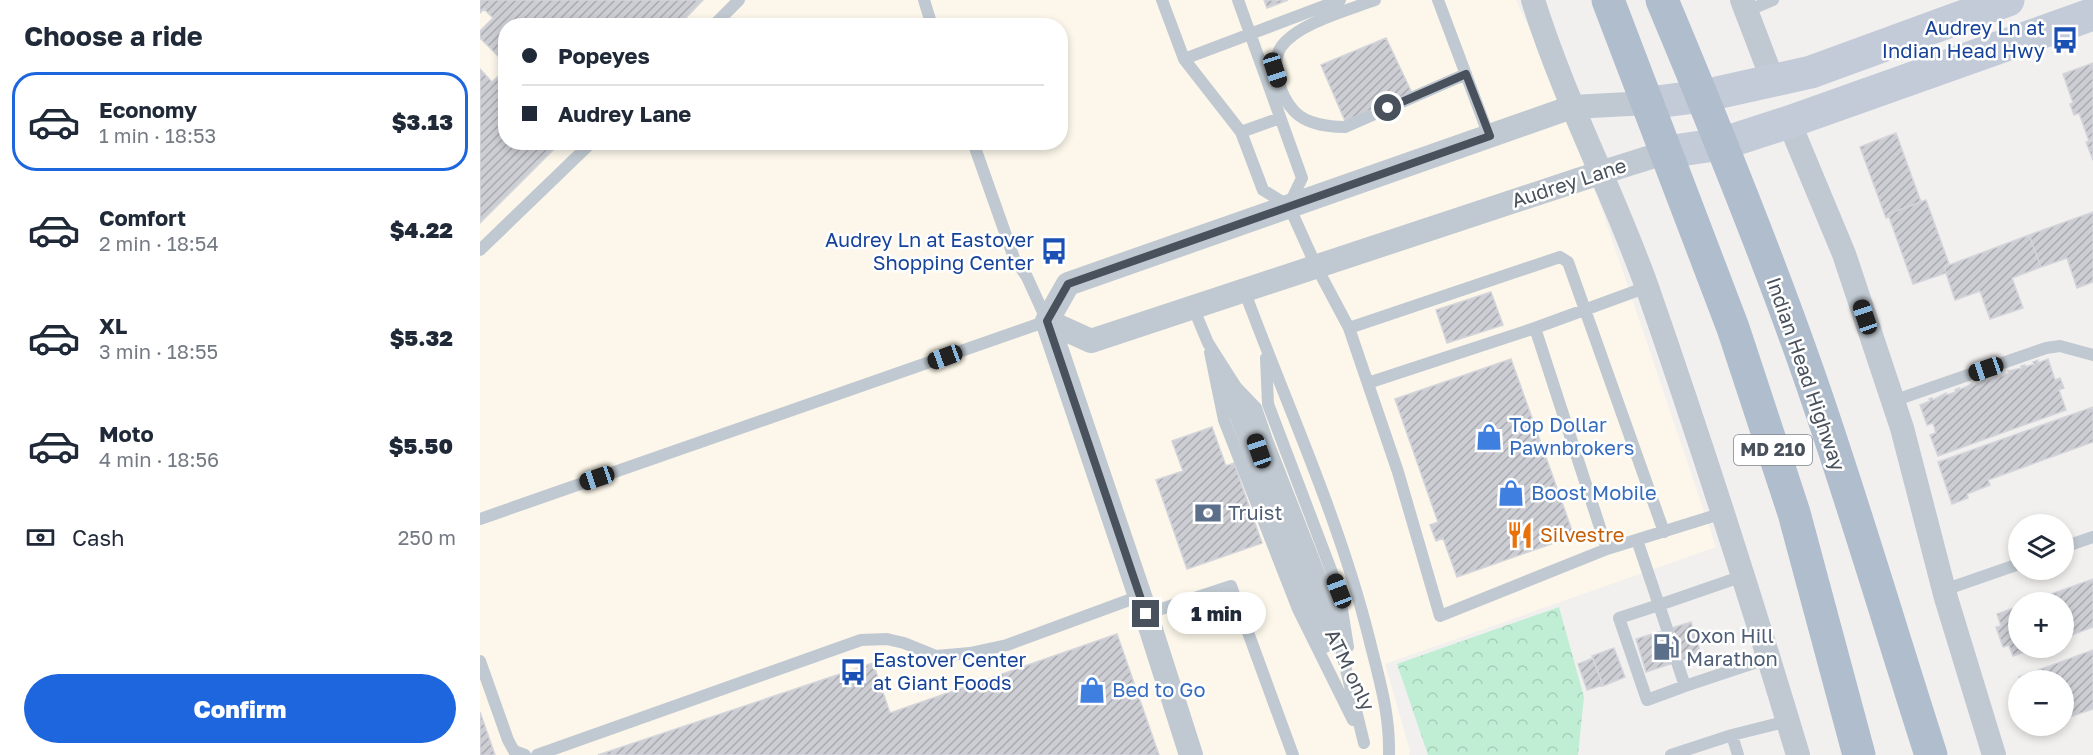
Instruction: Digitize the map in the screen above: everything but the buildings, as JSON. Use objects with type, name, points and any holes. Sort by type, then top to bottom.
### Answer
[{"type":"main road","name":"MD 210","points":[[1608,0],[1733,328],[1794,513],[1859,755]]},
{"type":"main road","name":"Indian Head Highway","points":[[1662,0],[1703,96],[1809,375],[1930,755]]},
{"type":"street","points":[[1533,0],[1548,48],[1647,287],[1723,513],[1798,755]]},
{"type":"street","points":[[1191,755],[1047,321],[1068,284],[1572,107],[1648,103],[1703,96],[1811,72],[2008,0]]},
{"type":"street","points":[[1744,6],[1773,81]]},
{"type":"street","name":"Audrey Lane","points":[[1047,321],[1091,341],[1601,172],[1667,152],[1721,144],[1789,122],[2093,14]]},
{"type":"street","points":[[1789,122],[1844,254],[1902,428],[1944,590],[1994,755]]},
{"type":"lane","points":[[721,18],[739,0]]},
{"type":"lane","points":[[924,0],[930,18]]},
{"type":"lane","points":[[1162,0],[1184,59],[1241,132],[1263,190],[1289,206],[1316,266],[1349,328],[1398,472],[1440,616],[1607,549],[1723,513]]},
{"type":"lane","points":[[1238,0],[1302,178],[1289,206]]},
{"type":"lane","points":[[1184,59],[1340,0]]},
{"type":"lane","points":[[1375,0],[1306,25],[1282,46],[1275,62],[1275,70],[1294,111],[1324,127],[1345,127],[1466,74]]},
{"type":"lane","points":[[1438,0],[1490,136]]},
{"type":"lane","points":[[1744,6],[1773,0]]},
{"type":"lane","points":[[1241,132],[1280,118]]},
{"type":"lane","points":[[480,250],[584,150]]},
{"type":"lane","points":[[480,519],[1047,321],[1027,277],[1014,258],[976,150]]},
{"type":"lane","points":[[1349,328],[1560,257],[1568,262],[1664,532]]},
{"type":"lane","points":[[1368,383],[1535,328],[1647,287]]},
{"type":"lane","points":[[1244,290],[1328,508],[1360,602],[1388,711],[1389,755]]},
{"type":"lane","points":[[1193,307],[1365,749]]},
{"type":"lane","points":[[1535,328],[1607,549]]},
{"type":"lane","points":[[1208,343],[1236,387],[1256,408],[1328,596],[1365,749]]},
{"type":"lane","points":[[1893,401],[2046,348],[2060,346],[2093,355]]},
{"type":"lane","points":[[1256,408],[1266,351]]},
{"type":"lane","points":[[1266,351],[1268,404],[1339,591],[1365,749]]},
{"type":"lane","points":[[1236,387],[1318,600],[1365,749]]},
{"type":"lane","points":[[2074,544],[2093,537]]},
{"type":"lane","points":[[1637,540],[1667,629]]},
{"type":"lane","points":[[1944,590],[2008,568]]},
{"type":"lane","points":[[1743,576],[1619,618],[1647,700],[1768,658]]},
{"type":"lane","points":[[537,755],[861,640],[887,639],[936,656],[969,653],[1007,645],[1143,605],[1231,586],[1293,755]]},
{"type":"lane","points":[[480,661],[508,740],[514,751],[525,755]]},
{"type":"lane","points":[[1677,662],[1685,686]]},
{"type":"lane","points":[[1671,755],[1701,750],[1732,735],[1788,721]]},
{"type":"lane","points":[[1732,735],[1738,755]]},
{"type":"shaded area","points":[[480,0],[1516,0],[1541,54],[1602,210],[1716,547],[1385,664],[1410,751],[1409,755],[480,755]]},
{"type":"green space","points":[[1559,607],[1584,697],[1578,755],[1428,755],[1397,664]]},
{"type":"place","name":"Audrey Ln at Indian Head Hwy","points":[[2065,40]]},
{"type":"place","name":"Audrey Ln at Eastover Shopping Center","points":[[1054,251]]},
{"type":"place","name":"Top Dollar Pawnbrokers","points":[[1489,437]]},
{"type":"place","name":"Boost Mobile","points":[[1511,493]]},
{"type":"place","name":"Truist","points":[[1208,513]]},
{"type":"place","name":"Silvestre","points":[[1520,535]]},
{"type":"place","name":"Oxon Hill Marathon","points":[[1666,647]]},
{"type":"place","name":"Eastover Center at Giant Foods","points":[[853,672]]},
{"type":"place","name":"Bed to Go","points":[[1092,690]]},
{"type":"route","points":[[1146,614],[1047,321],[1068,284],[1490,136],[1466,74],[1388,108]]}]
